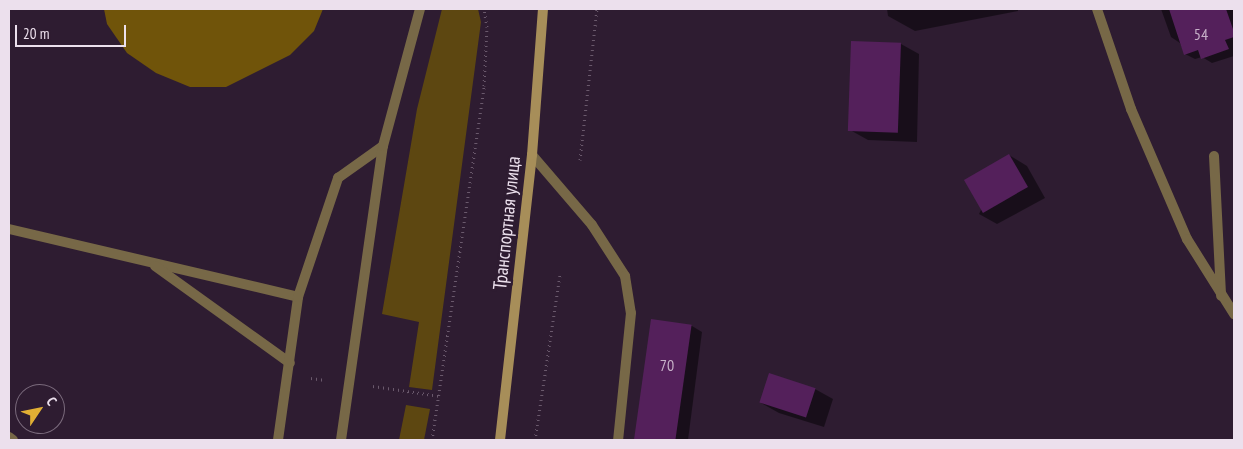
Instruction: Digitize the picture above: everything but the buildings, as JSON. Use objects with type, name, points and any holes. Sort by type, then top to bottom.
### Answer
[{"type":"main road","name":"Транспортная улица","points":[[500,440],[532,155],[543,9]]},
{"type":"street","points":[[342,440],[383,146],[420,9]]},
{"type":"street","points":[[1097,9],[1131,109],[1187,239],[1221,297],[1234,314]]},
{"type":"street","points":[[278,440],[298,297],[338,178],[383,146]]},
{"type":"street","points":[[532,155],[592,225],[625,276],[631,313],[618,440]]},
{"type":"street","points":[[1214,156],[1221,297]]},
{"type":"street","points":[[9,229],[298,297]]},
{"type":"street","points":[[150,262],[290,364]]},
{"type":"street","points":[[9,437],[13,440]]},
{"type":"path","points":[[432,440],[440,396],[484,86],[487,27],[484,9]]},
{"type":"path","points":[[580,160],[597,9]]},
{"type":"path","points":[[535,440],[560,274]]},
{"type":"path","points":[[383,388],[440,396]]},
{"type":"shaded area","points":[[104,9],[323,9],[314,31],[290,55],[226,87],[190,87],[156,73],[127,53],[107,24]]},
{"type":"shaded area","points":[[442,9],[478,9],[481,22],[432,390],[409,387],[419,322],[382,314],[417,109]]},
{"type":"shaded area","points":[[406,405],[430,409],[424,440],[399,440]]}]
